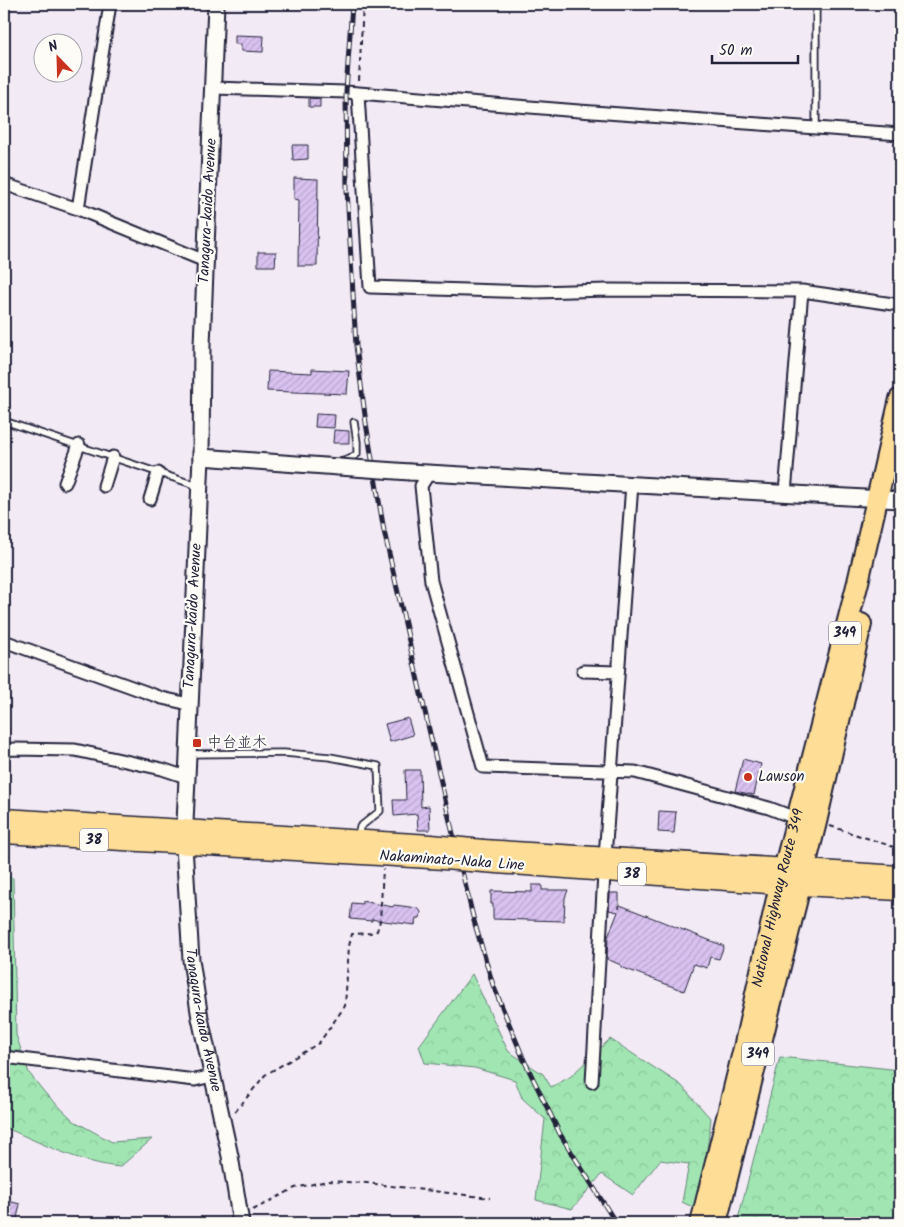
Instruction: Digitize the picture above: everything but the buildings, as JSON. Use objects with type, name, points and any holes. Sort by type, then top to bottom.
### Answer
[{"type":"highway","name":"National Highway Route 349","points":[[890,499],[900,399]]},
{"type":"highway","name":"National Highway Route 349","points":[[701,1223],[744,1048],[807,821],[900,459]]},
{"type":"highway","name":"National Highway Route 349","points":[[716,1223],[792,876]]},
{"type":"main road","name":"Nakaminato-Naka Line","points":[[4,818],[184,837],[792,876],[900,875]]},
{"type":"main road","name":"Nakaminato-Naka Line","points":[[4,834],[358,840],[431,852]]},
{"type":"main road","name":"Nakaminato-Naka Line","points":[[792,876],[900,891]]},
{"type":"street","points":[[78,209],[110,4]]},
{"type":"street","name":"Tanagura-kaido Avenue","points":[[216,4],[205,261],[200,486],[184,837],[191,960],[241,1220]]},
{"type":"street","points":[[213,88],[358,94],[900,134]]},
{"type":"street","points":[[358,94],[370,287],[536,292],[608,290],[802,292],[900,305]]},
{"type":"street","points":[[4,184],[78,209],[205,261]]},
{"type":"street","points":[[785,493],[802,292]]},
{"type":"street","points":[[65,483],[78,445]]},
{"type":"street","points":[[104,486],[113,457]]},
{"type":"street","points":[[201,457],[410,472],[890,499]]},
{"type":"street","points":[[150,499],[158,473]]},
{"type":"street","points":[[429,473],[420,486],[431,581],[483,767],[635,772],[769,808],[807,821]]},
{"type":"street","points":[[592,1082],[604,864],[632,484]]},
{"type":"street","points":[[4,641],[162,698],[189,704]]},
{"type":"street","points":[[583,671],[618,672]]},
{"type":"street","points":[[4,751],[13,749],[75,750],[162,769],[186,777]]},
{"type":"street","points":[[4,1057],[195,1080],[212,1076]]},
{"type":"lane","points":[[816,4],[816,128]]},
{"type":"lane","points":[[4,421],[200,486]]},
{"type":"lane","points":[[334,467],[357,454],[354,422]]},
{"type":"lane","points":[[187,754],[284,753],[330,757],[378,766],[380,811],[360,827],[358,840]]},
{"type":"path","points":[[358,94],[363,4]]},
{"type":"path","points":[[807,821],[900,849]]},
{"type":"path","points":[[222,1120],[235,1112],[265,1075],[319,1044],[345,1006],[349,946],[352,934],[377,931],[380,921],[383,872]]},
{"type":"path","points":[[241,1220],[295,1188],[326,1181],[367,1183],[490,1198]]},
{"type":"green space","points":[[4,875],[13,878],[16,1035],[29,1073],[45,1093],[74,1121],[112,1142],[152,1139],[120,1167],[75,1157],[4,1127]]},
{"type":"green space","points":[[472,974],[508,1051],[543,1074],[551,1087],[570,1077],[610,1039],[681,1085],[711,1119],[699,1210],[682,1202],[689,1164],[660,1160],[633,1195],[602,1174],[572,1209],[536,1200],[545,1119],[522,1098],[515,1080],[475,1068],[425,1063],[419,1046]]},
{"type":"green space","points":[[780,1057],[900,1070],[900,1223],[737,1223]]},
{"type":"railway","points":[[352,4],[346,92],[347,189],[356,346],[366,423],[384,531],[448,813],[474,921],[493,985],[524,1060],[560,1134],[616,1223]]},
{"type":"place","name":"中台並木","points":[[197,743]]},
{"type":"place","name":"Lawson","points":[[748,777]]}]
